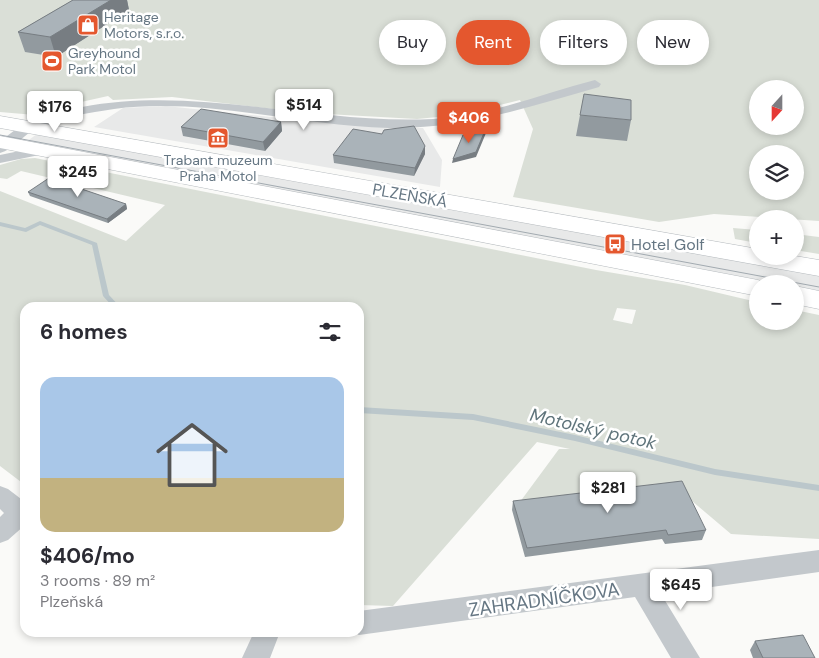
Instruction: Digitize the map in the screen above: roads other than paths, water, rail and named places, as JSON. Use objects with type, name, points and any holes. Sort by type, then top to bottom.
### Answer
[{"type":"main road","name":"PLZEŇSKÁ","points":[[0,122],[7,143]]},
{"type":"main road","name":"PLZEŇSKÁ","points":[[7,143],[749,286]]},
{"type":"main road","name":"PLZEŇSKÁ","points":[[7,143],[819,268]]},
{"type":"main road","points":[[804,297],[819,300]]},
{"type":"street","points":[[7,143],[92,108],[173,102],[329,120],[435,123],[474,117],[595,84]]},
{"type":"street","points":[[0,496],[20,512]]},
{"type":"street","points":[[0,532],[20,516]]},
{"type":"street","name":"ZAHRADNÍČKOVA","points":[[364,622],[819,561]]},
{"type":"street","points":[[641,585],[686,658]]},
{"type":"street","points":[[256,658],[265,637]]},
{"type":"waterway","name":"Motolský potok","points":[[0,224],[26,230],[40,223],[95,244],[106,296],[112,302]]},
{"type":"waterway","name":"Motolský potok","points":[[364,410],[473,417],[575,438],[715,472],[819,488]]},
{"type":"tram line","points":[[0,135],[819,287]]},
{"type":"place","name":"Heritage Motors, s.r.o.","points":[[88,25]]},
{"type":"place","name":"Greyhound Park Motol","points":[[52,61]]},
{"type":"place","name":"Trabant muzeum Praha Motol","points":[[218,138]]},
{"type":"place","name":"Hotel Golf","points":[[615,244]]}]
